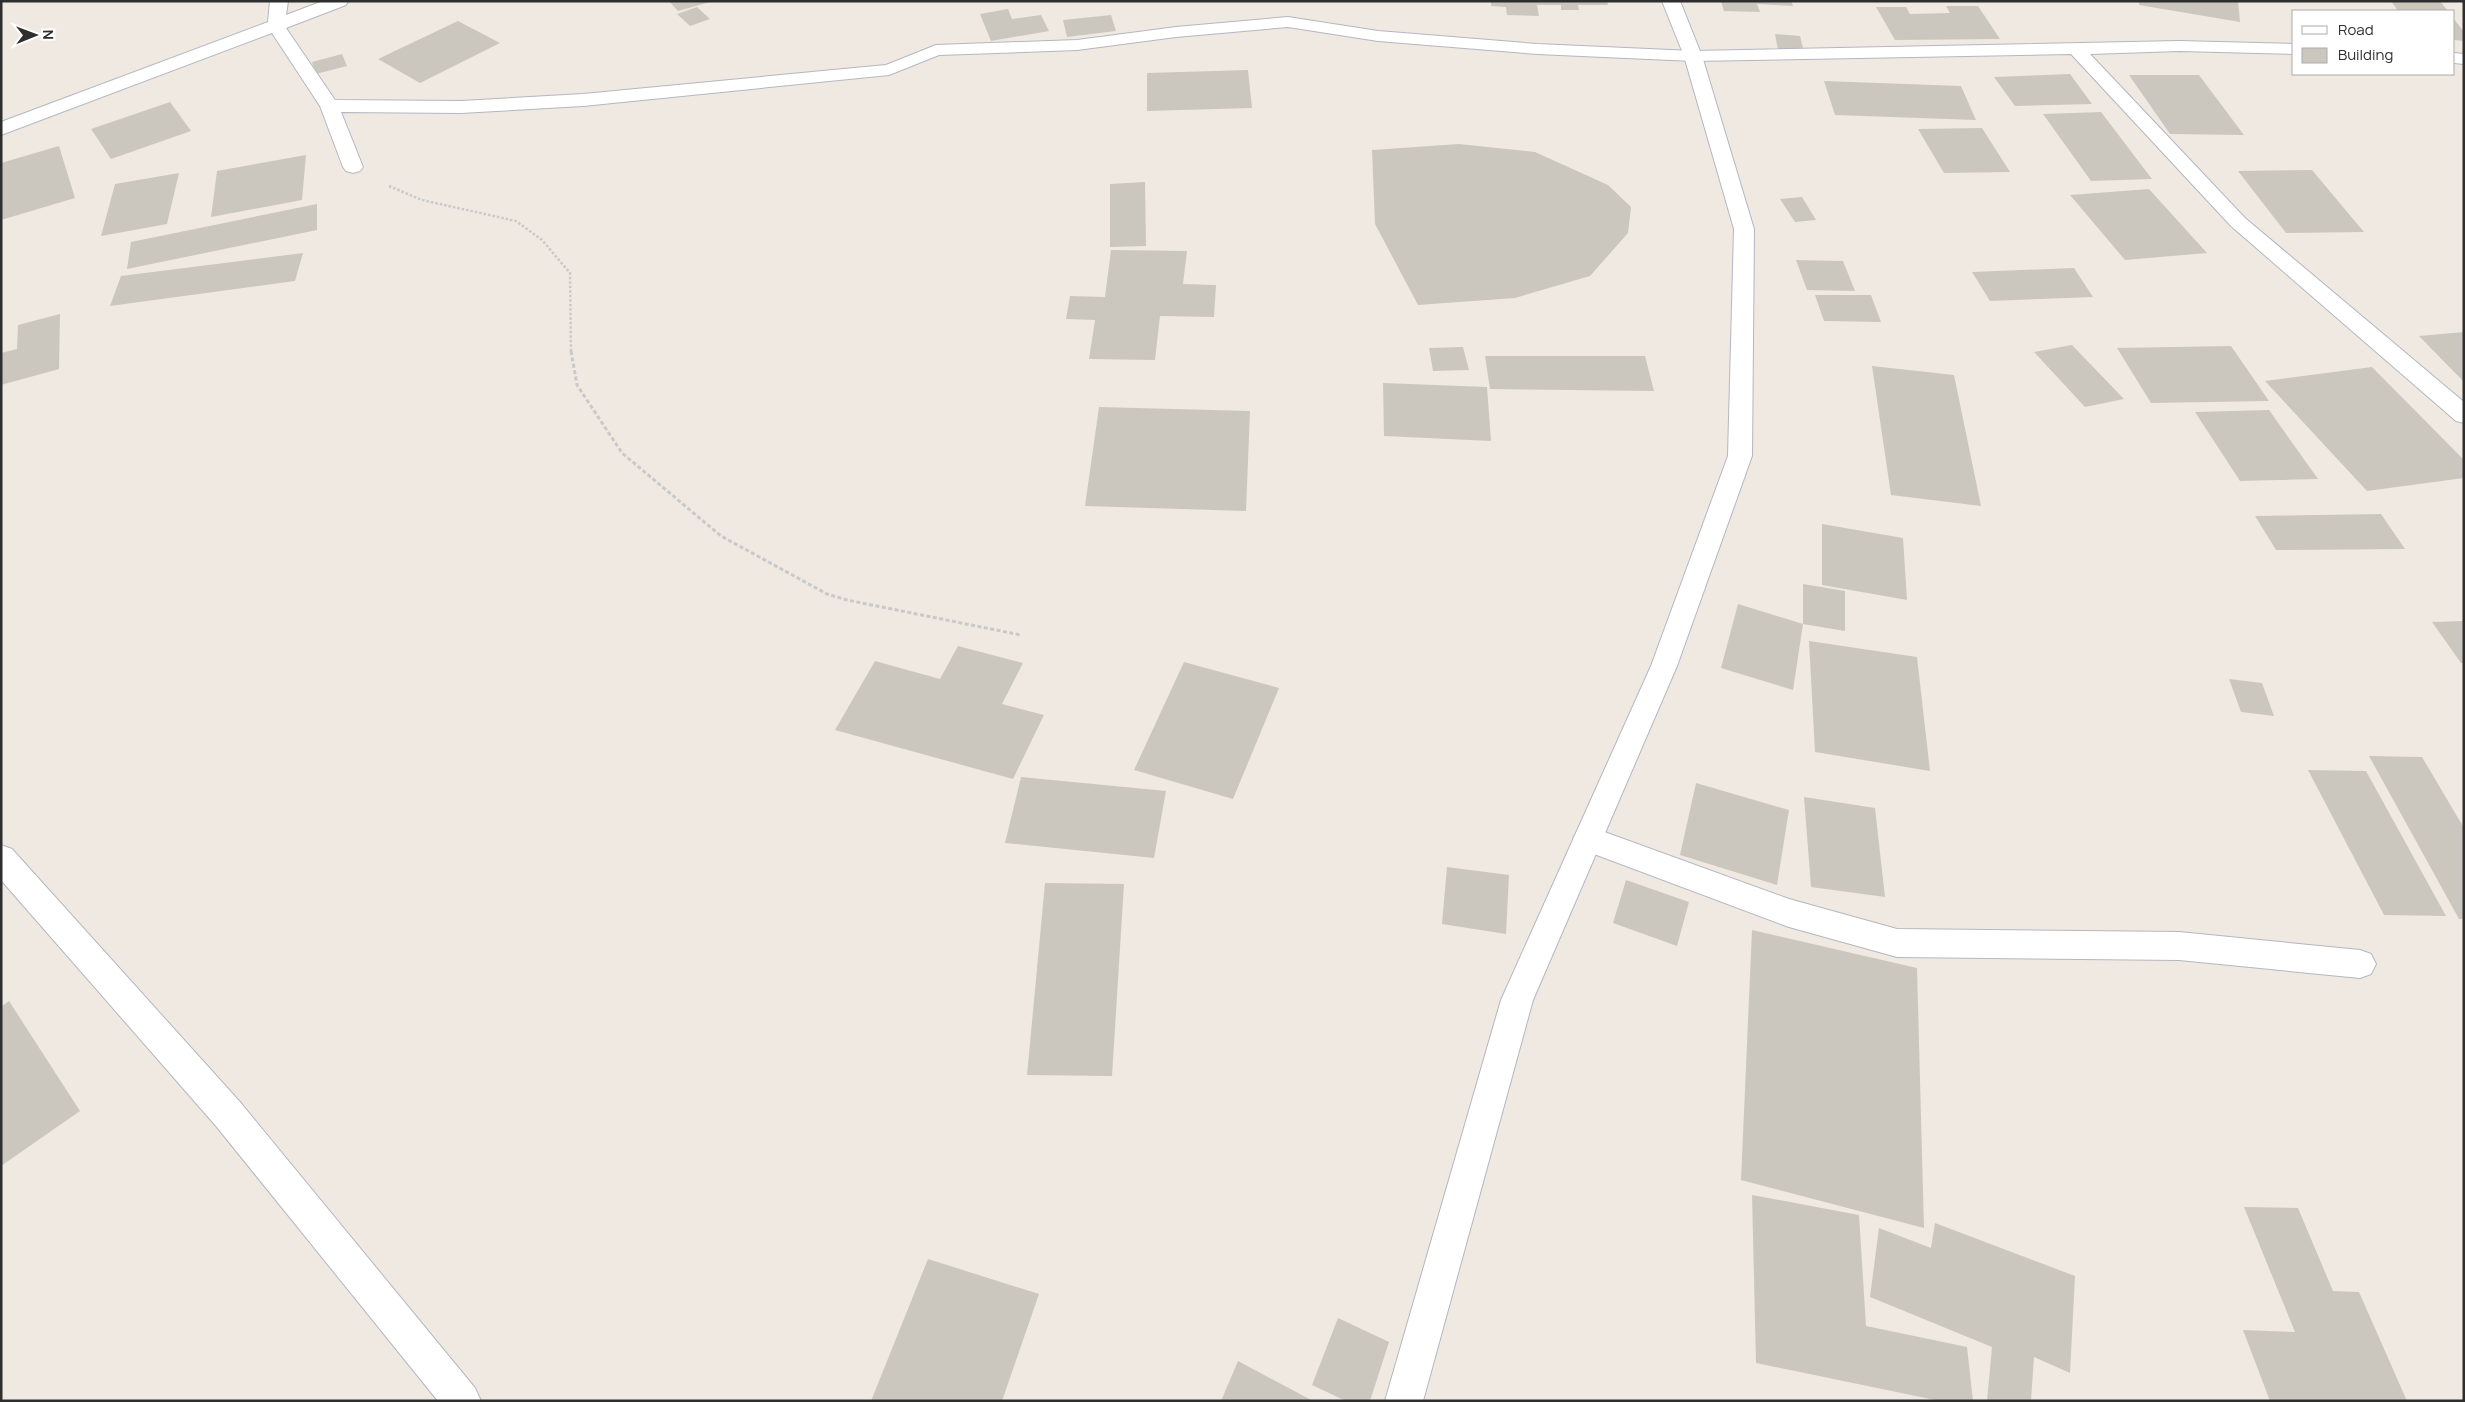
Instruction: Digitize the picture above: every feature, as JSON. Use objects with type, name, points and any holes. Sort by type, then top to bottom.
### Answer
[{"type":"street","points":[[279,1],[276,26],[329,106],[353,167]]},
{"type":"street","points":[[1,129],[340,1]]},
{"type":"street","points":[[1404,1401],[1516,1000],[1664,666],[1740,456],[1744,229],[1693,56],[1671,1]]},
{"type":"street","points":[[329,106],[461,107],[583,100],[889,70],[936,50],[1077,45],[1176,32],[1288,22],[1318,25],[1378,36],[1517,48],[1693,56],[1945,53],[2179,46],[2292,49]]},
{"type":"street","points":[[2075,48],[2238,222],[2464,416]]},
{"type":"street","points":[[1588,839],[1789,914],[1897,943],[2179,946],[2360,964]]},
{"type":"street","points":[[1,858],[228,1114],[462,1401]]},
{"type":"path","points":[[353,167],[366,172],[395,190],[422,200],[516,221],[542,240],[568,268],[570,274],[571,354],[577,385],[622,453],[717,533],[827,594],[847,600],[1021,635]]},
{"type":"building","points":[[669,1],[710,1],[710,2],[678,11]]},
{"type":"building","points":[[1491,1],[1607,1],[1608,5],[1578,5],[1579,10],[1561,10],[1561,5],[1537,5],[1539,16],[1507,15],[1506,7],[1491,6]]},
{"type":"building","points":[[1721,1],[1791,1],[1793,6],[1757,4],[1760,12],[1724,11]]},
{"type":"building","points":[[2139,1],[2238,1],[2240,22],[2139,5]]},
{"type":"building","points":[[2391,1],[2440,1],[2447,10],[2397,10]]},
{"type":"building","points":[[1946,6],[1978,6],[2000,39],[1895,40],[1876,7],[1906,7],[1910,14],[1950,13]]},
{"type":"building","points":[[697,7],[710,19],[690,26],[677,14]]},
{"type":"building","points":[[1008,9],[1012,19],[1041,15],[1049,31],[991,41],[980,14]]},
{"type":"building","points":[[1111,15],[1116,31],[1067,37],[1063,20]]},
{"type":"building","points":[[2455,20],[2464,32],[2464,41],[2455,40]]},
{"type":"building","points":[[458,21],[500,43],[420,83],[378,59]]},
{"type":"building","points":[[1775,34],[1800,36],[1804,52],[1778,50]]},
{"type":"building","points":[[342,54],[347,66],[316,74],[312,62]]},
{"type":"building","points":[[1248,70],[1252,108],[1147,111],[1147,73]]},
{"type":"building","points":[[2070,74],[2092,104],[2015,106],[1994,77]]},
{"type":"building","points":[[2129,75],[2199,75],[2244,135],[2170,134]]},
{"type":"building","points":[[1824,81],[1961,86],[1976,120],[1835,115]]},
{"type":"building","points":[[170,102],[191,131],[111,159],[91,129]]},
{"type":"building","points":[[2101,112],[2152,179],[2091,181],[2043,114]]},
{"type":"building","points":[[1982,128],[2010,172],[1944,173],[1918,129]]},
{"type":"building","points":[[1459,144],[1535,152],[1608,185],[1631,207],[1628,233],[1590,276],[1515,298],[1418,305],[1375,224],[1372,150]]},
{"type":"building","points":[[59,146],[75,198],[1,220],[1,163]]},
{"type":"building","points":[[306,155],[302,200],[211,217],[217,171]]},
{"type":"building","points":[[2312,170],[2364,232],[2286,233],[2238,171]]},
{"type":"building","points":[[179,173],[167,224],[101,236],[115,184]]},
{"type":"building","points":[[1145,182],[1146,246],[1110,247],[1110,184]]},
{"type":"building","points":[[2149,189],[2207,253],[2125,260],[2070,195]]},
{"type":"building","points":[[1802,197],[1816,220],[1795,222],[1780,199]]},
{"type":"building","points":[[317,204],[317,230],[127,269],[131,242]]},
{"type":"building","points":[[1111,250],[1187,251],[1183,284],[1216,285],[1214,317],[1160,316],[1155,360],[1089,359],[1095,320],[1066,319],[1070,296],[1105,297]]},
{"type":"building","points":[[303,253],[295,281],[110,306],[121,276]]},
{"type":"building","points":[[1796,260],[1843,261],[1855,291],[1807,290]]},
{"type":"building","points":[[2074,268],[2093,297],[1990,301],[1972,272]]},
{"type":"building","points":[[1815,295],[1871,295],[1881,322],[1824,321]]},
{"type":"building","points":[[60,314],[59,369],[1,385],[1,353],[17,349],[18,325]]},
{"type":"building","points":[[2464,332],[2464,382],[2419,336]]},
{"type":"building","points":[[2072,345],[2124,399],[2085,407],[2034,352]]},
{"type":"building","points":[[2231,346],[2269,401],[2151,403],[2117,348]]},
{"type":"building","points":[[1463,347],[1469,370],[1433,371],[1429,348]]},
{"type":"building","points":[[1485,356],[1645,356],[1654,391],[1490,389]]},
{"type":"building","points":[[1872,366],[1954,375],[1981,506],[1891,495]]},
{"type":"building","points":[[2372,367],[2464,460],[2464,478],[2367,491],[2265,381]]},
{"type":"building","points":[[1383,383],[1487,387],[1491,441],[1384,436]]},
{"type":"building","points":[[1099,407],[1250,411],[1246,511],[1085,506]]},
{"type":"building","points":[[2269,410],[2318,479],[2240,481],[2195,412]]},
{"type":"building","points":[[2381,514],[2405,549],[2276,550],[2255,516]]},
{"type":"building","points":[[1822,524],[1903,538],[1907,600],[1822,585]]},
{"type":"building","points":[[1803,584],[1845,591],[1845,631],[1803,624]]},
{"type":"building","points":[[1738,604],[1803,624],[1793,690],[1721,668]]},
{"type":"building","points":[[2464,621],[2464,663],[2461,663],[2432,622]]},
{"type":"building","points":[[1809,641],[1917,657],[1930,771],[1815,752]]},
{"type":"building","points":[[958,646],[1023,663],[1002,704],[1044,715],[1013,779],[835,730],[875,661],[940,679]]},
{"type":"building","points":[[1184,662],[1279,688],[1233,799],[1134,770]]},
{"type":"building","points":[[2229,679],[2262,683],[2274,716],[2241,712]]},
{"type":"building","points":[[2369,756],[2422,757],[2464,828],[2464,919],[2459,919]]},
{"type":"building","points":[[2308,770],[2366,771],[2446,916],[2384,915]]},
{"type":"building","points":[[1021,777],[1166,791],[1154,858],[1005,843]]},
{"type":"building","points":[[1696,783],[1789,810],[1777,885],[1680,855]]},
{"type":"building","points":[[1804,797],[1875,808],[1885,897],[1811,887]]},
{"type":"building","points":[[1447,867],[1509,875],[1506,934],[1442,924]]},
{"type":"building","points":[[1626,880],[1689,902],[1677,946],[1613,923]]},
{"type":"building","points":[[1045,883],[1124,884],[1112,1076],[1027,1075]]},
{"type":"building","points":[[1752,930],[1917,968],[1924,1228],[1741,1180]]},
{"type":"building","points":[[9,1001],[80,1111],[1,1166],[1,1007]]},
{"type":"building","points":[[1752,1195],[1859,1215],[1866,1326],[1967,1347],[1973,1401],[1940,1401],[1756,1363]]},
{"type":"building","points":[[2244,1207],[2298,1208],[2333,1291],[2359,1292],[2407,1401],[2270,1401],[2243,1330],[2295,1332]]},
{"type":"building","points":[[1935,1223],[2075,1276],[2070,1373],[2034,1357],[2031,1401],[1987,1401],[1992,1347],[1870,1297],[1879,1228],[1931,1248]]},
{"type":"building","points":[[928,1259],[1039,1294],[1002,1401],[871,1401]]},
{"type":"building","points":[[1338,1318],[1389,1342],[1370,1401],[1346,1401],[1312,1385]]},
{"type":"building","points":[[1238,1361],[1313,1401],[1221,1401]]}]
